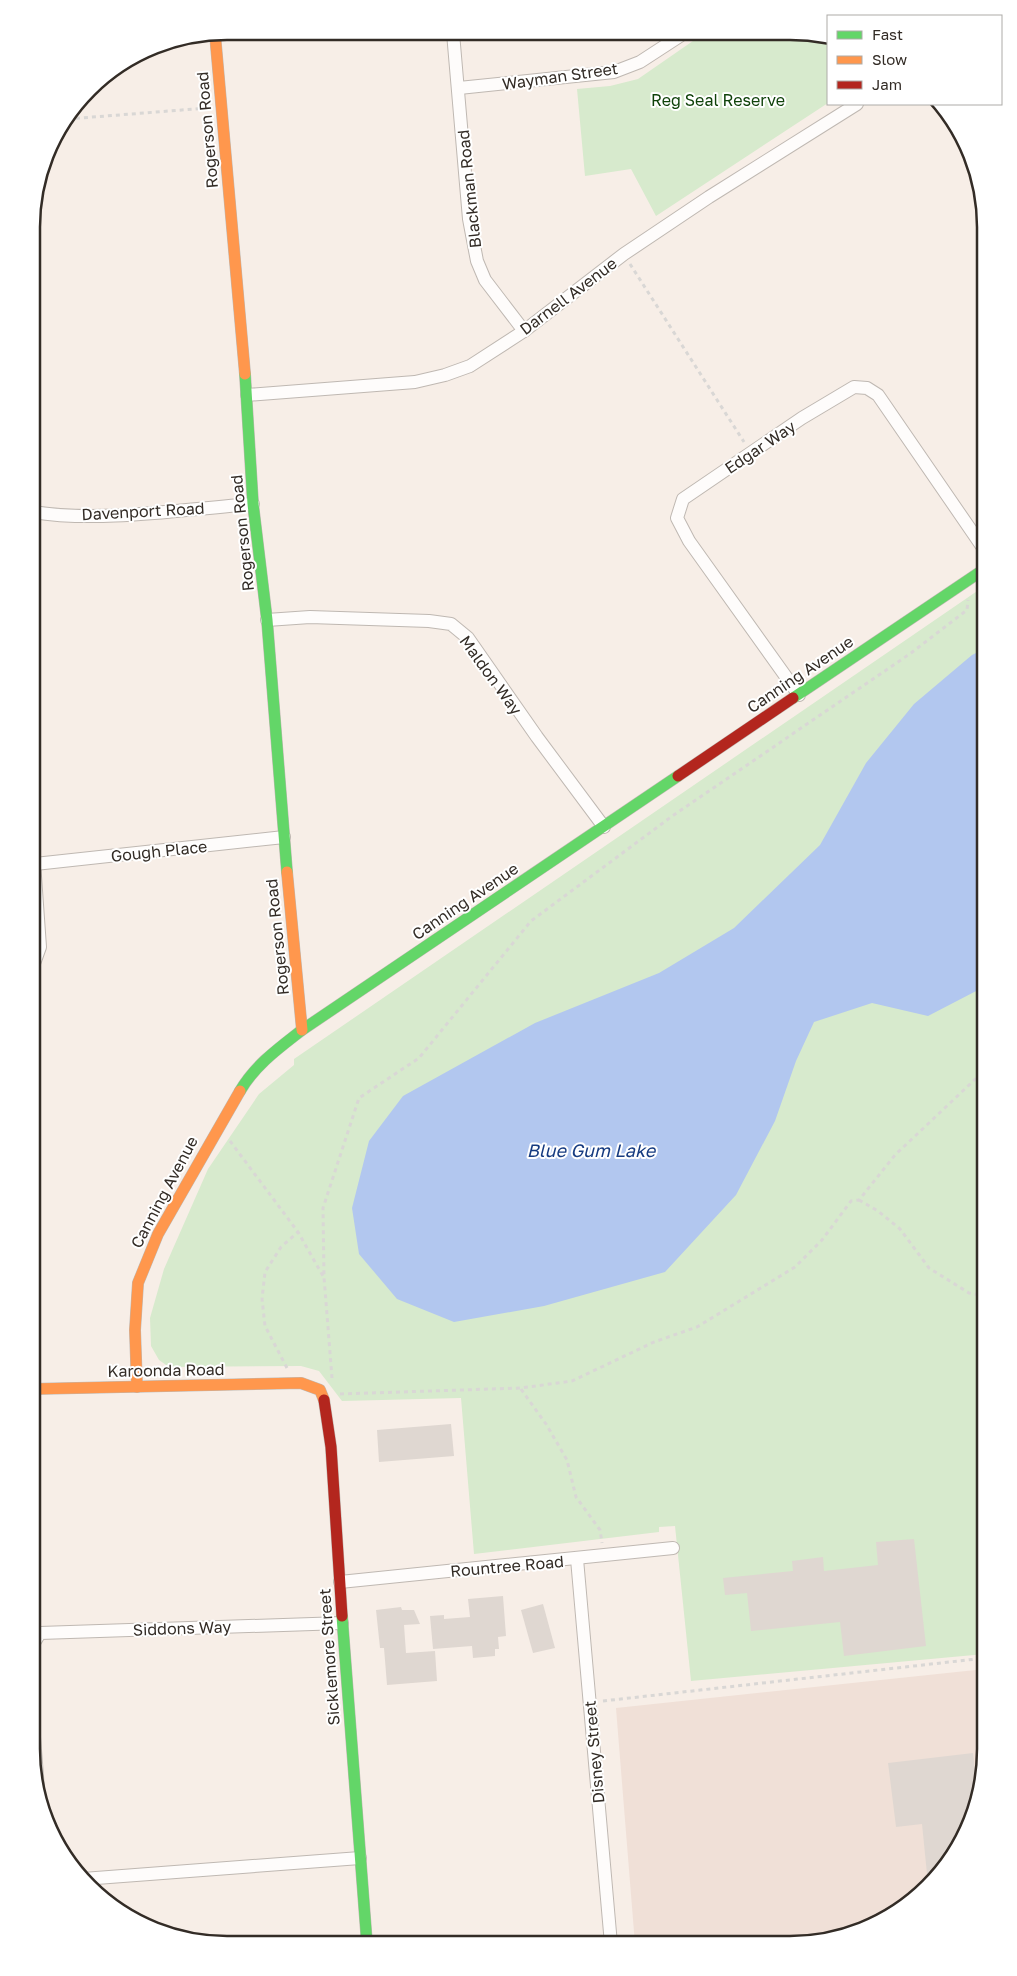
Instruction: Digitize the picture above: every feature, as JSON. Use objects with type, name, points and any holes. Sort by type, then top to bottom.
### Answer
[{"type":"street","name":"Rogerson Road","points":[[216,40],[247,395],[253,504],[267,620],[284,837],[302,1030]]},
{"type":"street","name":"Blackman Road","points":[[454,40],[469,219],[477,261],[485,280],[524,331]]},
{"type":"street","name":"Wayman Street","points":[[459,88],[614,72],[640,62],[674,40]]},
{"type":"street","name":"Darnell Avenue","points":[[247,395],[415,382],[445,375],[470,366],[524,331],[624,254],[708,197],[855,105]]},
{"type":"street","name":"Edgar Way","points":[[799,695],[694,549],[677,518],[683,499],[802,418],[854,388],[868,388],[878,395],[977,539]]},
{"type":"street","name":"Davenport Road","points":[[40,513],[52,515],[116,514],[253,504]]},
{"type":"street","name":"Canning Avenue","points":[[137,1387],[135,1330],[138,1283],[158,1234],[216,1130],[247,1079],[264,1060],[302,1030],[977,574]]},
{"type":"street","name":"Maldon Way","points":[[267,620],[310,617],[429,621],[451,624],[468,638],[537,737],[604,827]]},
{"type":"street","name":"Gough Place","points":[[40,863],[284,837]]},
{"type":"street","name":"Karoonda Road","points":[[40,1389],[301,1383]]},
{"type":"street","name":"Sicklemore Street","points":[[301,1383],[320,1390],[326,1406],[366,1936]]},
{"type":"street","name":"Rountree Road","points":[[340,1582],[673,1548]]},
{"type":"street","name":"Disney Street","points":[[577,1559],[610,1936]]},
{"type":"street","name":"Siddons Way","points":[[40,1633],[342,1623]]},
{"type":"street","points":[[93,1878],[360,1858]]},
{"type":"path","points":[[75,118],[222,106]]},
{"type":"path","points":[[624,254],[751,453]]},
{"type":"path","points":[[332,1384],[324,1277],[323,1208],[359,1098],[418,1058],[531,921],[671,818],[911,653],[967,610],[969,593],[963,583]]},
{"type":"path","points":[[859,1200],[895,1155],[977,1078]]},
{"type":"path","points":[[216,1130],[227,1138],[298,1232],[324,1277]]},
{"type":"path","points":[[336,1391],[341,1396],[521,1388],[572,1381],[654,1342],[697,1327],[795,1267],[822,1240],[851,1201],[859,1200],[878,1210],[900,1229],[930,1268],[969,1293],[977,1294]]},
{"type":"path","points":[[290,1373],[265,1326],[262,1299],[265,1272],[281,1247],[298,1232]]},
{"type":"path","points":[[521,1388],[546,1424],[566,1460],[576,1497],[600,1530],[604,1556]]},
{"type":"path","points":[[590,1702],[977,1659]]},
{"type":"shaded area","points":[[977,1670],[977,1761],[971,1797],[958,1831],[938,1863],[904,1897],[883,1911],[861,1922],[838,1930],[802,1936],[634,1936],[616,1708]]},
{"type":"green space","name":"Reg Seal Reserve","points":[[694,40],[802,40],[827,44],[827,104],[656,216],[631,169],[585,176],[577,89],[610,86],[638,79]]},
{"type":"green space","points":[[977,591],[977,1655],[691,1681],[675,1526],[659,1527],[659,1532],[474,1554],[461,1398],[342,1401],[319,1371],[301,1366],[169,1367],[159,1360],[151,1346],[150,1318],[164,1269],[208,1169],[259,1094],[294,1065],[294,1059]]},
{"type":"water","name":"Blue Gum Lake","points":[[977,652],[977,991],[928,1016],[872,1003],[814,1022],[796,1061],[775,1121],[736,1195],[665,1272],[544,1306],[454,1322],[397,1299],[359,1254],[352,1208],[369,1141],[403,1096],[535,1023],[659,973],[734,928],[820,845],[866,763],[914,704]]},
{"type":"building","points":[[451,1424],[454,1456],[379,1462],[377,1430]]},
{"type":"building","points":[[914,1539],[926,1646],[844,1656],[840,1622],[751,1631],[747,1593],[725,1595],[723,1578],[793,1571],[792,1561],[823,1557],[824,1571],[878,1565],[876,1542]]},
{"type":"building","points":[[503,1596],[506,1636],[498,1637],[499,1649],[495,1649],[495,1656],[473,1658],[472,1646],[433,1649],[430,1616],[444,1615],[444,1619],[470,1617],[468,1599]]},
{"type":"building","points":[[543,1604],[555,1648],[533,1653],[521,1610]]},
{"type":"building","points":[[401,1607],[402,1610],[414,1610],[420,1624],[404,1625],[406,1653],[435,1651],[437,1681],[387,1685],[384,1648],[380,1648],[376,1610]]},
{"type":"building","points":[[973,1753],[975,1771],[971,1797],[963,1820],[945,1853],[927,1875],[922,1824],[896,1827],[888,1763]]},
{"type":"traffic: fast","points":[[245,374],[253,504],[267,620],[287,872]]},
{"type":"traffic: fast","points":[[793,698],[977,574]]},
{"type":"traffic: fast","points":[[240,1091],[260,1065],[302,1030],[678,776]]},
{"type":"traffic: fast","points":[[342,1616],[366,1936]]},
{"type":"traffic: slow","points":[[216,40],[245,374]]},
{"type":"traffic: slow","points":[[287,872],[302,1030]]},
{"type":"traffic: slow","points":[[137,1387],[135,1330],[138,1283],[158,1234],[240,1091]]},
{"type":"traffic: slow","points":[[40,1389],[301,1383],[320,1390],[324,1400]]},
{"type":"traffic: jam","points":[[678,776],[793,698]]},
{"type":"traffic: jam","points":[[324,1400],[331,1447],[342,1616]]}]
